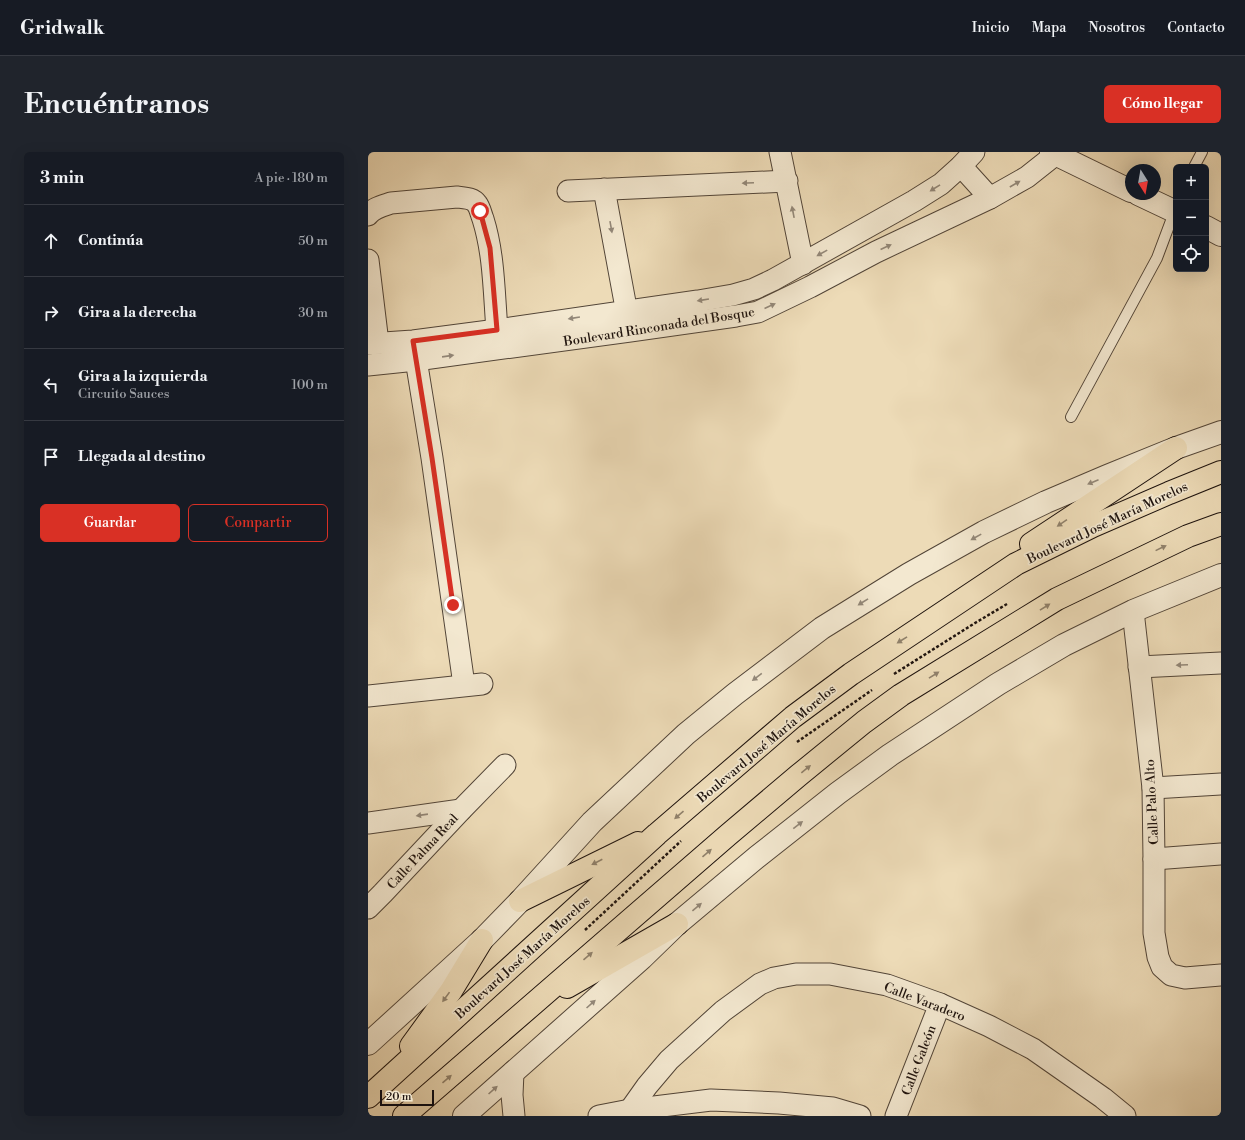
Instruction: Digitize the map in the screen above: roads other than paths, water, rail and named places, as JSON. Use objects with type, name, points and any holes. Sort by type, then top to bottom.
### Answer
[{"type":"main road","points":[[931,621],[999,567],[1043,535],[1176,448]]},
{"type":"main road","name":"Boulevard José María Morelos","points":[[368,1097],[657,834],[793,717],[851,674],[1016,564],[1093,526],[1221,472]]},
{"type":"main road","points":[[411,1110],[799,775],[864,722],[901,695],[1057,599],[1188,536],[1221,524]]},
{"type":"main road","points":[[520,901],[657,834]]},
{"type":"main road","points":[[526,1010],[678,924]]},
{"type":"main road","points":[[390,1078],[450,991],[482,940]]},
{"type":"street","points":[[780,152],[803,264]]},
{"type":"street","points":[[1054,153],[1125,188]]},
{"type":"street","name":"Boulevard Rinconada del Bosque","points":[[373,343],[414,350],[630,331],[758,312],[810,287],[876,252],[990,198],[1027,177],[1054,153]]},
{"type":"street","points":[[967,159],[990,198]]},
{"type":"street","name":"Boulevard Rinconada del Bosque","points":[[368,365],[414,350],[497,330],[733,295],[754,288],[803,264],[914,201],[941,184],[967,159]]},
{"type":"street","points":[[568,191],[786,181]]},
{"type":"street","points":[[604,189],[630,331]]},
{"type":"street","points":[[368,215],[371,211],[391,203],[457,197],[472,200],[477,204],[485,224],[490,248],[497,330]]},
{"type":"street","points":[[1151,200],[1173,210]]},
{"type":"street","points":[[1209,229],[1221,235]]},
{"type":"street","points":[[368,260],[373,343]]},
{"type":"street","points":[[368,696],[473,685],[414,350]]},
{"type":"street","points":[[368,1044],[482,940],[520,901],[592,822],[686,734],[735,694],[822,628],[909,574],[984,532],[1046,502],[1176,448],[1221,432]]},
{"type":"street","points":[[464,1116],[642,958],[678,924],[757,857],[838,792],[890,755],[998,684],[1064,645],[1133,611],[1221,575]]},
{"type":"street","name":"Calle Palo Alto","points":[[1133,611],[1153,788],[1154,933],[1158,956],[1162,967],[1171,975],[1185,978],[1221,975]]},
{"type":"street","points":[[1139,667],[1221,663]]},
{"type":"street","points":[[461,810],[505,765]]},
{"type":"street","points":[[1153,788],[1221,784]]},
{"type":"street","name":"Calle Palma Real","points":[[368,823],[461,810]]},
{"type":"street","name":"Calle Palma Real","points":[[368,908],[461,810]]},
{"type":"street","points":[[1154,859],[1221,854]]},
{"type":"street","name":"Calle Varadero","points":[[630,1110],[647,1086],[669,1060],[723,1011],[760,984],[774,978],[796,974],[830,974],[886,985],[940,1004],[989,1026],[1033,1049],[1103,1098],[1125,1116]]},
{"type":"street","name":"Calle Galeón","points":[[896,1116],[940,1004]]},
{"type":"street","points":[[513,1072],[512,1095],[514,1116]]},
{"type":"street","points":[[599,1116],[630,1110],[711,1100],[779,1103],[833,1108],[860,1116]]},
{"type":"lane","points":[[1196,164],[1202,152]]},
{"type":"lane","points":[[1071,417],[1158,258],[1173,219]]}]
